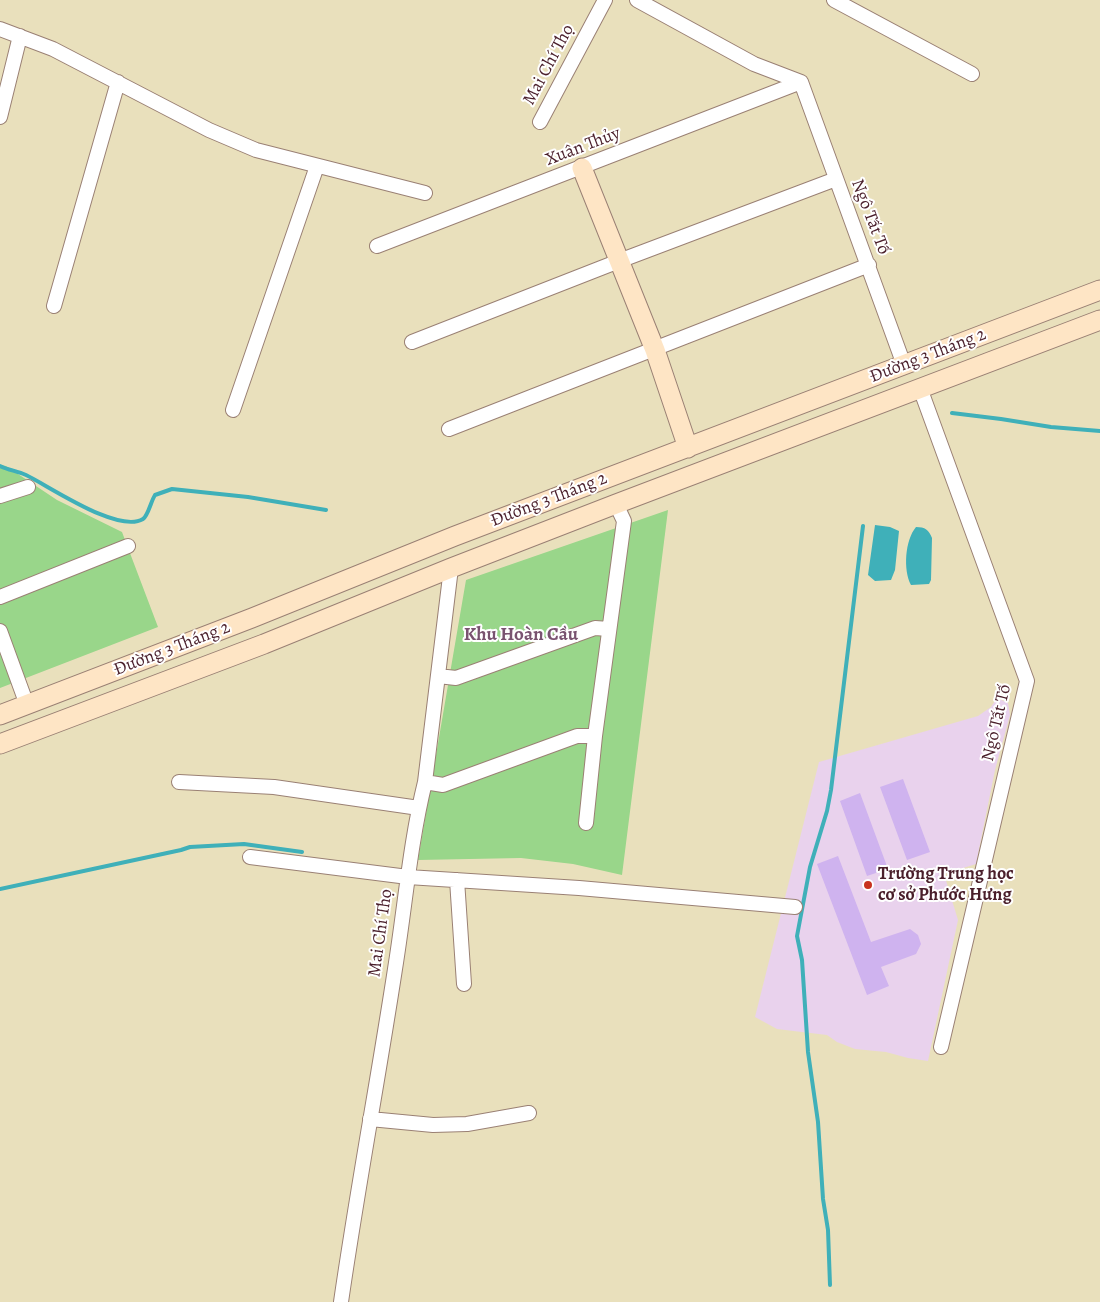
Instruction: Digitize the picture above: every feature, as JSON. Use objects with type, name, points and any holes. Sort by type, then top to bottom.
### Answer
[{"type":"main road","points":[[582,168],[655,350],[688,448]]},
{"type":"main road","name":"Đường 3 Tháng 2","points":[[0,715],[252,618],[454,536],[1100,290]]},
{"type":"main road","name":"Đường 3 Tháng 2","points":[[0,744],[264,644],[451,568],[616,504],[1100,320]]},
{"type":"main road","points":[[252,618],[264,644]]},
{"type":"street","name":"Mai Chí Thọ","points":[[540,122],[605,0]]},
{"type":"street","points":[[637,0],[754,64],[801,82]]},
{"type":"street","points":[[834,0],[972,74]]},
{"type":"street","points":[[0,29],[53,49],[234,142],[256,150],[425,193]]},
{"type":"street","points":[[0,117],[20,36]]},
{"type":"street","points":[[54,306],[118,82]]},
{"type":"street","name":"Xuân Thủy","points":[[377,246],[801,82]]},
{"type":"street","name":"Ngô Tất Tố","points":[[801,82],[904,365]]},
{"type":"street","points":[[233,410],[318,166]]},
{"type":"street","points":[[412,342],[836,179]]},
{"type":"street","points":[[449,429],[869,265]]},
{"type":"street","name":"Ngô Tất Tố","points":[[920,388],[1027,681],[941,1047]]},
{"type":"street","points":[[0,496],[28,487]]},
{"type":"street","points":[[586,823],[595,736],[624,521],[616,504]]},
{"type":"street","points":[[0,597],[128,546]]},
{"type":"street","name":"Mai Chí Thọ","points":[[341,1302],[353,1218],[396,969],[419,808],[426,782],[451,568]]},
{"type":"street","points":[[438,676],[456,678],[595,628],[609,629]]},
{"type":"street","points":[[0,631],[27,705]]},
{"type":"street","points":[[426,782],[443,785],[577,736],[595,736]]},
{"type":"street","points":[[179,782],[274,787],[419,808]]},
{"type":"street","points":[[250,857],[408,877],[579,888],[795,907]]},
{"type":"street","points":[[457,880],[464,984]]},
{"type":"street","points":[[370,1119],[433,1125],[467,1124],[529,1113]]},
{"type":"shaded area","name":"Trường Trung học cơ sở Phước Hưng","points":[[997,698],[1008,703],[1010,715],[995,770],[976,864],[944,874],[958,920],[928,1061],[886,1052],[855,1049],[837,1042],[827,1035],[777,1029],[755,1017],[819,762],[978,716],[991,707]]},
{"type":"green space","points":[[0,465],[6,466],[57,500],[122,532],[158,627],[0,688]]},
{"type":"green space","points":[[668,510],[622,875],[573,864],[521,858],[418,860],[466,580]]},
{"type":"water","points":[[875,525],[890,527],[899,531],[895,570],[891,580],[875,581],[868,575]]},
{"type":"water","points":[[916,527],[926,530],[932,538],[931,580],[929,584],[911,585],[908,579],[907,547]]},
{"type":"building","points":[[903,779],[930,852],[907,860],[880,787]]},
{"type":"building","points":[[860,793],[888,869],[867,876],[840,801]]},
{"type":"building","points":[[838,856],[871,942],[910,929],[918,935],[921,944],[916,954],[881,967],[889,986],[867,995],[817,864]]},
{"type":"waterway","points":[[952,413],[1051,427],[1100,431]]},
{"type":"waterway","points":[[0,466],[26,475],[84,507],[117,520],[132,522],[143,519],[155,495],[172,489],[248,497],[326,510]]},
{"type":"waterway","points":[[830,1285],[828,1230],[823,1199],[818,1122],[808,1052],[802,960],[797,936],[810,867],[827,811],[831,790],[863,526]]},
{"type":"waterway","points":[[0,889],[190,847],[244,844],[302,852]]},
{"type":"place","name":"Trường Trung học cơ sở Phước Hưng","points":[[868,885]]},
{"type":"district","name":"Khu Hoàn Cầu","points":[[521,635]]}]
